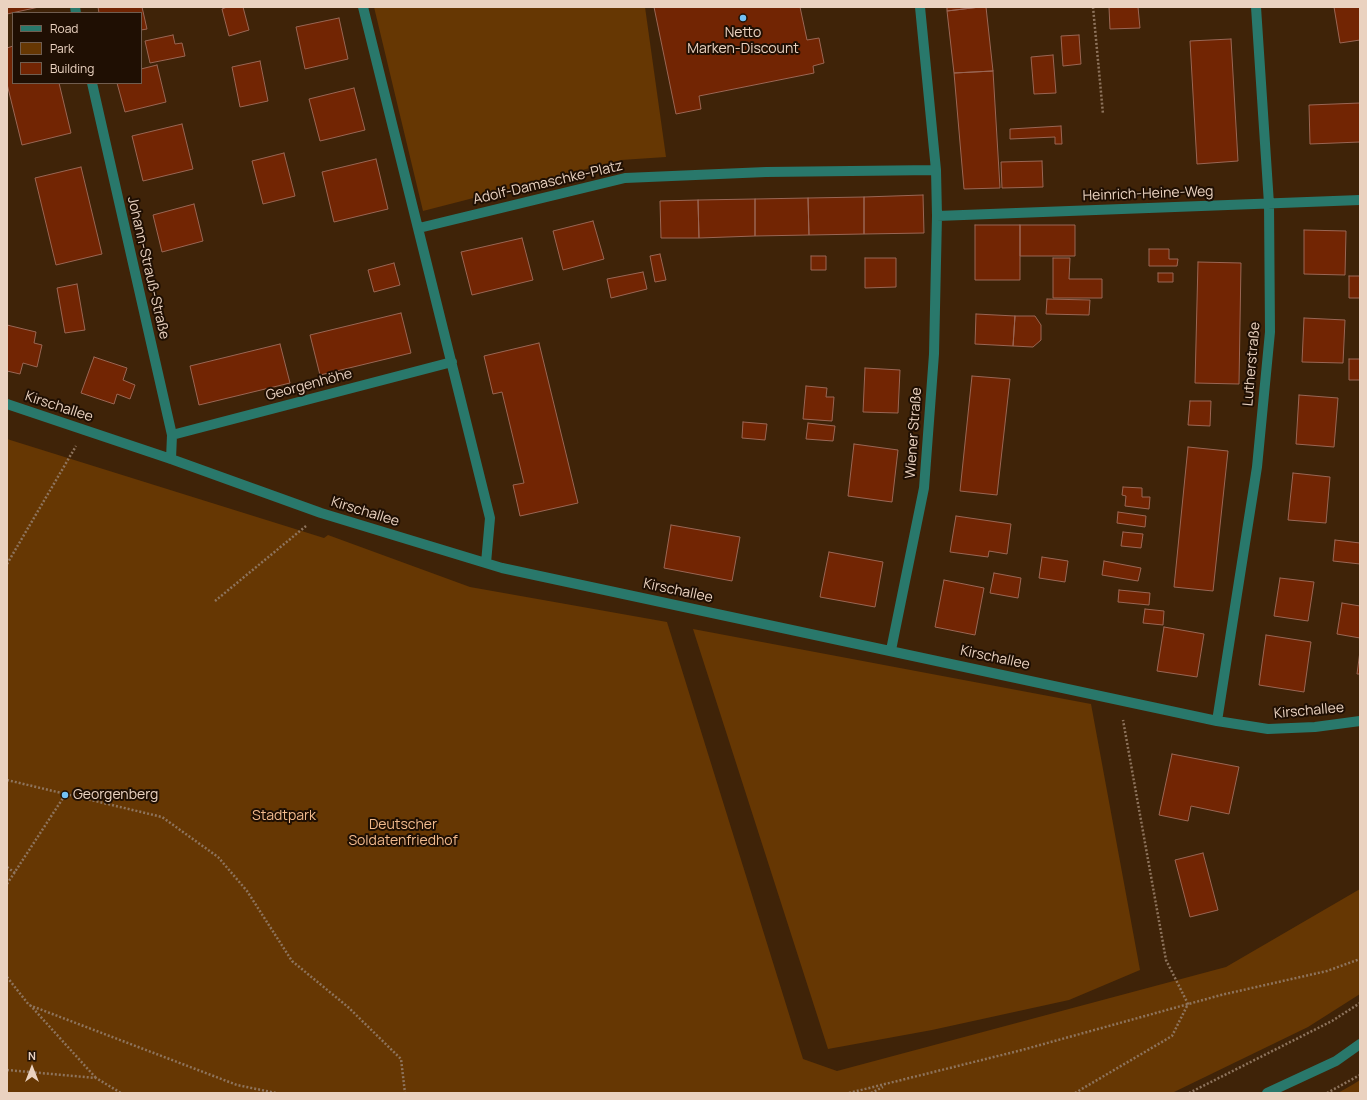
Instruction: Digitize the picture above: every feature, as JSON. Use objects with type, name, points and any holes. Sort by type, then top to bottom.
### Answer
[{"type":"street","points":[[363,7],[490,518],[486,563]]},
{"type":"street","points":[[920,7],[936,170],[938,216]]},
{"type":"street","name":"Lutherstraße","points":[[1217,721],[1257,468],[1270,332],[1269,204],[1256,7]]},
{"type":"street","name":"Johann-Strauß-Straße","points":[[92,84],[172,435],[171,459]]},
{"type":"street","name":"Adolf-Damaschke-Platz","points":[[419,228],[625,178],[766,172],[936,170]]},
{"type":"street","name":"Heinrich-Heine-Weg","points":[[938,216],[1360,200]]},
{"type":"street","name":"Wiener Straße","points":[[891,650],[924,488],[934,354],[938,216]]},
{"type":"street","name":"Georgenhöhe","points":[[172,435],[452,362]]},
{"type":"street","name":"Kirschallee","points":[[7,404],[171,459],[321,514],[502,568],[891,650],[1217,721],[1268,729],[1314,727],[1360,721]]},
{"type":"street","points":[[1268,1093],[1336,1061],[1360,1044]]},
{"type":"path","points":[[1093,7],[1103,114]]},
{"type":"path","points":[[7,564],[86,430]]},
{"type":"path","points":[[215,601],[321,514]]},
{"type":"path","points":[[1119,699],[1166,960],[1188,1004]]},
{"type":"path","points":[[7,780],[162,817],[218,858],[247,891],[292,961],[348,1007],[401,1059],[405,1093]]},
{"type":"path","points":[[7,884],[15,874],[65,795]]},
{"type":"path","points":[[7,867],[15,874]]},
{"type":"path","points":[[849,1093],[887,1085],[1022,1050],[1188,1004],[1327,971],[1360,959]]},
{"type":"path","points":[[7,977],[29,1005],[96,1078],[121,1093]]},
{"type":"path","points":[[1189,1093],[1332,1021],[1360,1003]]},
{"type":"path","points":[[1075,1093],[1172,1036],[1188,1004]]},
{"type":"path","points":[[29,1005],[237,1085],[276,1093]]},
{"type":"path","points":[[7,1070],[96,1078]]},
{"type":"path","points":[[1327,1093],[1360,1075]]},
{"type":"path","points":[[871,1093],[887,1085]]},
{"type":"green space","points":[[374,7],[645,7],[666,157],[621,160],[423,211]]},
{"type":"green space","name":"Deutscher Soldatenfriedhof","points":[[7,439],[324,538],[328,535],[470,587],[667,622],[803,1059],[837,1071],[1226,967],[1360,889],[1360,994],[1308,1027],[1172,1093],[7,1093]]},
{"type":"green space","points":[[693,629],[1091,704],[1140,970],[1069,1000],[932,1030],[828,1049]]},
{"type":"green space","points":[[1360,1080],[1360,1093],[1338,1093],[1352,1085]]},
{"type":"building","points":[[7,7],[39,7],[12,12],[7,14]]},
{"type":"building","points":[[98,7],[142,7],[147,29],[142,30],[142,12],[99,12]]},
{"type":"building","points":[[227,7],[243,7],[249,30],[229,36],[222,9]]},
{"type":"building","points":[[654,7],[800,7],[807,40],[819,38],[824,63],[813,66],[814,73],[699,96],[701,109],[676,114]]},
{"type":"building","points":[[947,7],[980,7],[947,11]]},
{"type":"building","points":[[986,7],[993,71],[954,73],[947,11]]},
{"type":"building","points":[[1109,7],[1138,7],[1140,28],[1110,29]]},
{"type":"building","points":[[1334,7],[1360,7],[1360,40],[1340,43]]},
{"type":"building","points":[[339,18],[348,59],[305,69],[296,27]]},
{"type":"building","points":[[173,35],[175,44],[182,43],[185,56],[150,63],[145,41]]},
{"type":"building","points":[[1079,35],[1081,64],[1063,66],[1061,36]]},
{"type":"building","points":[[1231,39],[1238,161],[1197,164],[1190,41]]},
{"type":"building","points":[[12,46],[12,84],[59,84],[71,133],[22,145],[7,84],[7,48]]},
{"type":"building","points":[[1053,55],[1056,93],[1034,94],[1031,57]]},
{"type":"building","points":[[260,61],[268,101],[240,107],[232,67]]},
{"type":"building","points":[[157,65],[166,102],[125,112],[117,84],[142,84],[142,69]]},
{"type":"building","points":[[993,71],[1000,188],[964,189],[954,73]]},
{"type":"building","points":[[354,88],[365,130],[320,141],[309,99]]},
{"type":"building","points":[[1360,103],[1360,142],[1310,144],[1309,105]]},
{"type":"building","points":[[182,124],[193,169],[143,181],[132,136]]},
{"type":"building","points":[[1061,126],[1062,144],[1055,144],[1055,137],[1010,139],[1010,129]]},
{"type":"building","points":[[284,153],[295,196],[263,204],[252,161]]},
{"type":"building","points":[[376,159],[388,209],[334,222],[322,172]]},
{"type":"building","points":[[1042,161],[1043,187],[1002,188],[1001,162]]},
{"type":"building","points":[[81,167],[102,254],[56,265],[35,178]]},
{"type":"building","points":[[923,195],[924,233],[864,234],[864,197]]},
{"type":"building","points":[[864,197],[864,234],[809,235],[808,198]]},
{"type":"building","points":[[808,198],[809,235],[755,236],[755,199]]},
{"type":"building","points":[[755,199],[755,236],[699,238],[698,200]]},
{"type":"building","points":[[698,200],[699,238],[661,238],[660,201]]},
{"type":"building","points":[[194,204],[203,241],[162,252],[153,215]]},
{"type":"building","points":[[593,221],[604,259],[563,270],[553,231]]},
{"type":"building","points":[[975,225],[1020,225],[1020,280],[975,280]]},
{"type":"building","points":[[1020,225],[1075,225],[1075,256],[1020,256]]},
{"type":"building","points":[[1304,230],[1346,231],[1345,275],[1304,274]]},
{"type":"building","points":[[522,238],[533,280],[472,295],[461,252]]},
{"type":"building","points":[[1149,249],[1169,249],[1169,259],[1178,259],[1177,266],[1149,266]]},
{"type":"building","points":[[660,254],[666,280],[655,282],[650,256]]},
{"type":"building","points":[[811,256],[826,256],[826,270],[811,270]]},
{"type":"building","points":[[865,258],[896,258],[896,287],[865,288]]},
{"type":"building","points":[[1053,258],[1070,258],[1069,279],[1102,279],[1102,298],[1053,298]]},
{"type":"building","points":[[1198,262],[1241,263],[1239,384],[1195,383]]},
{"type":"building","points":[[394,263],[400,285],[374,292],[368,270]]},
{"type":"building","points":[[643,272],[647,289],[611,298],[607,279]]},
{"type":"building","points":[[1158,273],[1173,273],[1173,282],[1158,282]]},
{"type":"building","points":[[1349,276],[1360,276],[1360,298],[1349,298]]},
{"type":"building","points":[[77,284],[85,330],[65,333],[57,288]]},
{"type":"building","points":[[1047,299],[1090,300],[1089,315],[1046,314]]},
{"type":"building","points":[[401,313],[411,353],[320,375],[310,335]]},
{"type":"building","points":[[976,314],[1015,316],[1013,346],[975,344]]},
{"type":"building","points":[[1015,316],[1035,316],[1041,325],[1041,340],[1033,347],[1013,346]]},
{"type":"building","points":[[1304,318],[1345,320],[1343,363],[1302,362]]},
{"type":"building","points":[[7,325],[36,332],[34,343],[42,345],[37,367],[23,363],[20,374],[7,371]]},
{"type":"building","points":[[539,343],[578,503],[520,516],[513,485],[524,483],[502,392],[493,394],[484,356]]},
{"type":"building","points":[[280,344],[290,383],[199,405],[190,366]]},
{"type":"building","points":[[94,357],[127,368],[123,380],[135,385],[130,399],[117,394],[114,404],[81,393]]},
{"type":"building","points":[[1349,359],[1360,359],[1360,380],[1349,380]]},
{"type":"building","points":[[865,368],[900,370],[898,413],[863,412]]},
{"type":"building","points":[[972,376],[1010,379],[997,495],[960,491]]},
{"type":"building","points":[[806,386],[827,388],[826,397],[834,397],[832,421],[803,419]]},
{"type":"building","points":[[1299,395],[1338,398],[1334,447],[1296,444]]},
{"type":"building","points":[[1190,401],[1211,401],[1210,426],[1188,425]]},
{"type":"building","points":[[743,422],[767,424],[765,440],[742,438]]},
{"type":"building","points":[[808,423],[835,426],[833,441],[806,439]]},
{"type":"building","points":[[854,444],[898,450],[892,502],[848,496]]},
{"type":"building","points":[[1188,447],[1228,451],[1213,591],[1174,587]]},
{"type":"building","points":[[1293,473],[1330,477],[1326,523],[1288,520]]},
{"type":"building","points":[[1123,487],[1142,488],[1142,497],[1150,497],[1149,509],[1125,506],[1126,496],[1122,495]]},
{"type":"building","points":[[1118,512],[1146,516],[1145,527],[1117,523]]},
{"type":"building","points":[[956,516],[1011,524],[1007,554],[989,551],[988,557],[950,552]]},
{"type":"building","points":[[671,525],[740,537],[732,581],[664,568]]},
{"type":"building","points":[[1123,532],[1143,534],[1141,548],[1121,546]]},
{"type":"building","points":[[1335,540],[1360,543],[1360,564],[1333,561]]},
{"type":"building","points":[[829,552],[883,562],[875,607],[820,597]]},
{"type":"building","points":[[1042,557],[1068,561],[1065,582],[1039,578]]},
{"type":"building","points":[[1104,561],[1141,568],[1138,581],[1102,575]]},
{"type":"building","points":[[994,573],[1021,578],[1018,598],[990,593]]},
{"type":"building","points":[[1280,578],[1314,582],[1308,621],[1274,616]]},
{"type":"building","points":[[944,580],[984,588],[975,635],[935,627]]},
{"type":"building","points":[[1119,590],[1150,593],[1149,605],[1118,602]]},
{"type":"building","points":[[1342,603],[1360,606],[1360,638],[1337,634]]},
{"type":"building","points":[[1145,609],[1164,611],[1163,625],[1143,623]]},
{"type":"building","points":[[1164,627],[1204,634],[1197,677],[1157,671]]},
{"type":"building","points":[[1266,635],[1311,642],[1304,692],[1259,685]]},
{"type":"building","points":[[1360,651],[1360,674],[1357,674]]},
{"type":"building","points":[[1172,754],[1239,767],[1229,814],[1191,806],[1188,821],[1159,815]]},
{"type":"building","points":[[1203,853],[1218,910],[1190,917],[1175,860]]},
{"type":"place","name":"Netto Marken-Discount","points":[[743,18]]},
{"type":"place","name":"Georgenberg","points":[[65,795]]},
{"type":"park label","name":"Stadtpark","points":[[284,816]]}]
